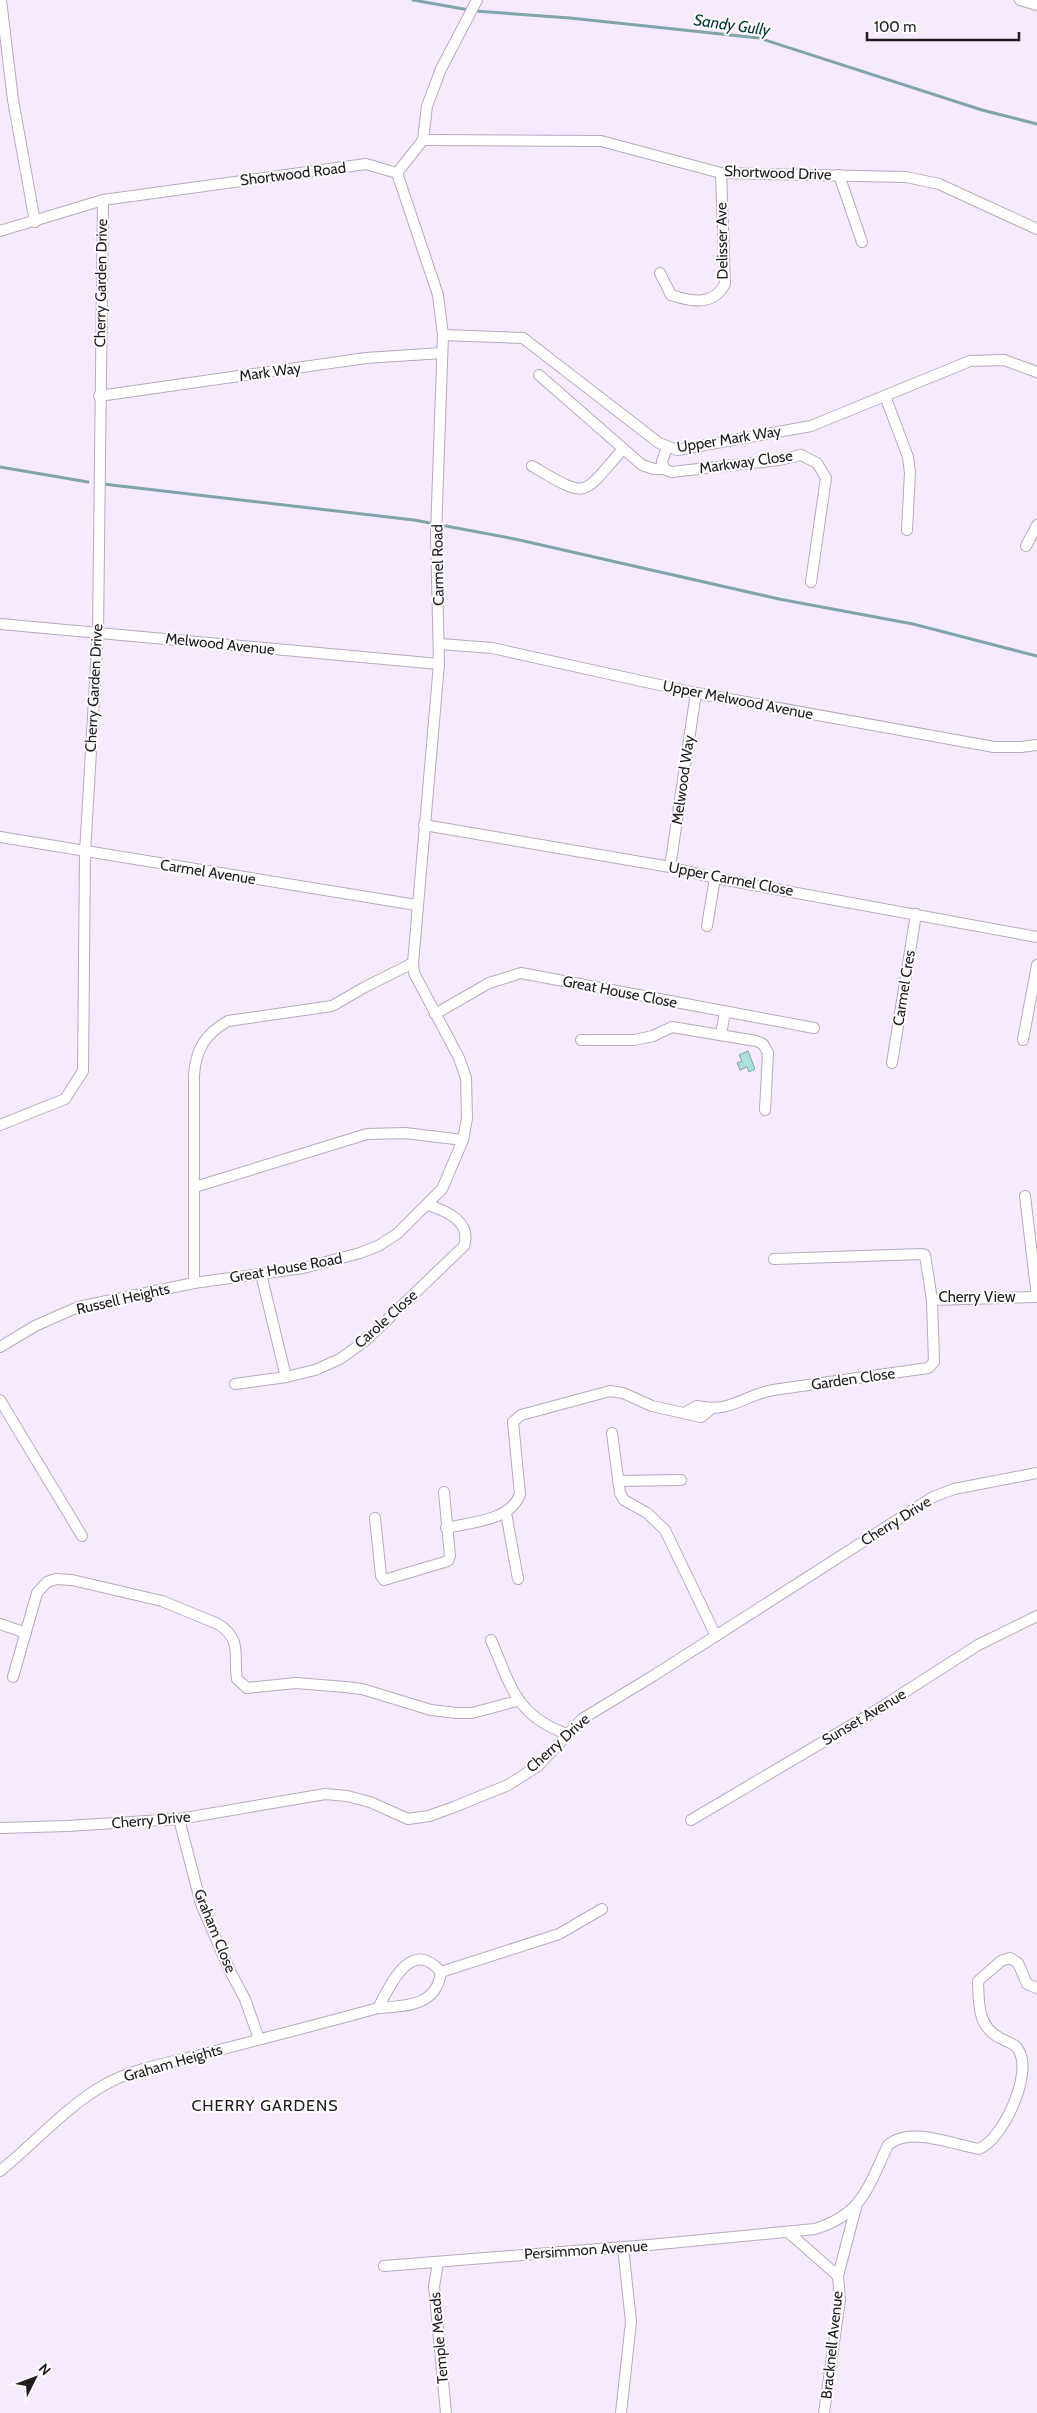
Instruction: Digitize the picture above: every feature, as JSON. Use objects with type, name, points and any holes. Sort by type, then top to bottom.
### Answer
[{"type":"street","points":[[1,0],[13,100],[35,222]]},
{"type":"street","points":[[397,173],[423,140],[427,106],[441,69],[477,0]]},
{"type":"street","points":[[1020,0],[1037,6]]},
{"type":"street","name":"Shortwood Drive","points":[[423,140],[601,141],[721,173],[906,177],[939,184],[1037,229]]},
{"type":"street","name":"Shortwood Road","points":[[0,231],[103,200],[366,164],[397,173]]},
{"type":"street","name":"Carmel Road","points":[[397,173],[438,295],[443,335],[436,534],[440,644],[416,905],[413,963]]},
{"type":"street","name":"Delisser Ave","points":[[660,273],[671,295],[692,302],[705,301],[722,290],[725,284],[721,173]]},
{"type":"street","points":[[839,175],[862,242]]},
{"type":"street","name":"Cherry Garden Drive","points":[[0,1125],[65,1100],[83,1071],[85,852],[98,632],[99,396],[103,200]]},
{"type":"street","name":"Upper Mark Way","points":[[443,335],[523,338],[667,448],[686,449],[811,426],[970,361],[1004,360],[1037,372]]},
{"type":"street","name":"Mark Way","points":[[99,396],[366,358],[442,354]]},
{"type":"street","name":"Markway Close","points":[[539,375],[623,449],[648,468],[664,469],[671,472],[779,460],[801,455],[817,463],[826,478],[812,582]]},
{"type":"street","points":[[885,396],[908,457],[910,473],[908,530]]},
{"type":"street","points":[[664,469],[662,461],[667,448]]},
{"type":"street","points":[[532,466],[571,488],[583,490],[593,483],[623,449]]},
{"type":"street","points":[[1026,546],[1037,525]]},
{"type":"street","name":"Melwood Avenue","points":[[0,624],[439,664]]},
{"type":"street","name":"Upper Melwood Avenue","points":[[440,644],[492,648],[696,693],[994,747],[1037,745]]},
{"type":"street","name":"Melwood Way","points":[[670,867],[696,693]]},
{"type":"street","name":"Upper Carmel Close","points":[[424,825],[670,867],[714,878],[1037,937]]},
{"type":"street","name":"Carmel Avenue","points":[[0,837],[416,905]]},
{"type":"street","points":[[707,926],[714,878]]},
{"type":"street","name":"Carmel Cres","points":[[892,1063],[916,914]]},
{"type":"street","points":[[194,1283],[195,1187],[193,1139],[196,1055],[216,1028],[228,1021],[332,1006],[413,963]]},
{"type":"street","name":"Great House Road","points":[[194,1283],[303,1268],[360,1254],[378,1246],[397,1234],[442,1189],[463,1140],[467,1118],[466,1078],[460,1058],[414,972],[413,963]]},
{"type":"street","points":[[1023,1040],[1037,965]]},
{"type":"street","name":"Great House Close","points":[[435,1014],[489,983],[520,973],[814,1028]]},
{"type":"street","points":[[721,1034],[725,1012]]},
{"type":"street","points":[[581,1040],[634,1040],[653,1036],[672,1027],[756,1041],[767,1049],[765,1110]]},
{"type":"street","points":[[195,1187],[366,1134],[405,1133],[463,1140]]},
{"type":"street","points":[[1025,1196],[1037,1297]]},
{"type":"street","name":"Carole Close","points":[[235,1384],[286,1378],[315,1370],[340,1359],[365,1342],[464,1246],[467,1237],[464,1228],[446,1211],[428,1205]]},
{"type":"street","name":"Cherry View","points":[[774,1259],[922,1254],[925,1255],[932,1300],[1037,1297]]},
{"type":"street","points":[[261,1274],[286,1378]]},
{"type":"street","name":"Russell Heights","points":[[0,1347],[35,1326],[78,1307],[194,1283]]},
{"type":"street","name":"Garden Close","points":[[506,1513],[513,1508],[520,1494],[513,1426],[516,1418],[610,1391],[623,1393],[652,1406],[686,1412],[697,1406],[711,1409],[728,1407],[760,1392],[928,1368],[934,1362],[932,1300]]},
{"type":"street","points":[[0,1400],[82,1536]]},
{"type":"street","points":[[612,1434],[618,1481],[624,1500],[648,1513],[665,1530],[716,1636]]},
{"type":"street","name":"Cherry Drive","points":[[0,1828],[179,1819],[324,1794],[347,1796],[370,1802],[408,1819],[429,1816],[508,1785],[538,1766],[582,1719],[933,1497],[954,1490],[1037,1473]]},
{"type":"street","points":[[618,1481],[681,1480]]},
{"type":"street","points":[[374,1518],[381,1576],[384,1580],[448,1561],[450,1556],[444,1492]]},
{"type":"street","points":[[446,1528],[506,1513],[518,1579]]},
{"type":"street","points":[[13,1677],[37,1593],[47,1582],[64,1578],[162,1601],[218,1624],[226,1630],[235,1643],[237,1679],[247,1688],[296,1683],[345,1686],[431,1710],[457,1714],[517,1701]]},
{"type":"street","name":"Sunset Avenue","points":[[691,1820],[872,1713],[978,1645],[1037,1616]]},
{"type":"street","points":[[0,1624],[26,1633]]},
{"type":"street","points":[[491,1640],[517,1701],[541,1723],[567,1734]]},
{"type":"street","name":"Graham Close","points":[[179,1819],[201,1904],[230,1971],[245,1999],[259,2039]]},
{"type":"street","points":[[378,2008],[395,1976],[414,1960],[424,1959],[433,1962],[442,1972],[559,1934],[602,1909]]},
{"type":"street","name":"Bracknell Avenue","points":[[824,2413],[840,2300],[838,2276],[856,2207],[888,2145],[896,2138],[917,2136],[979,2149],[993,2140],[1014,2105],[1023,2060],[1012,2042],[999,2038],[987,2027],[979,2012],[978,1981],[1001,1961],[1010,1958],[1018,1963],[1027,1984],[1037,1988]]},
{"type":"street","name":"Graham Heights","points":[[0,2171],[27,2150],[63,2115],[104,2085],[122,2076],[160,2064],[378,2008],[407,2006],[435,1992],[440,1983],[442,1972]]},
{"type":"street","name":"Persimmon Avenue","points":[[384,2266],[438,2263],[815,2229],[829,2225],[856,2207]]},
{"type":"street","points":[[788,2232],[838,2276]]},
{"type":"street","points":[[621,2413],[631,2322],[623,2247]]},
{"type":"street","name":"Temple Meads","points":[[438,2263],[434,2286],[446,2413]]},
{"type":"shaded area","points":[[748,1051],[755,1069],[749,1072],[747,1067],[740,1070],[737,1063],[742,1061],[739,1055]]},
{"type":"waterway","name":"Sandy Gully","points":[[413,0],[475,11],[570,18],[759,38],[982,110],[1037,124]]},
{"type":"waterway","points":[[0,467],[88,482]]},
{"type":"waterway","points":[[103,484],[414,520],[515,539],[779,599],[913,624],[1037,656]]},
{"type":"district","name":"CHERRY GARDENS","points":[[265,2105]]}]
